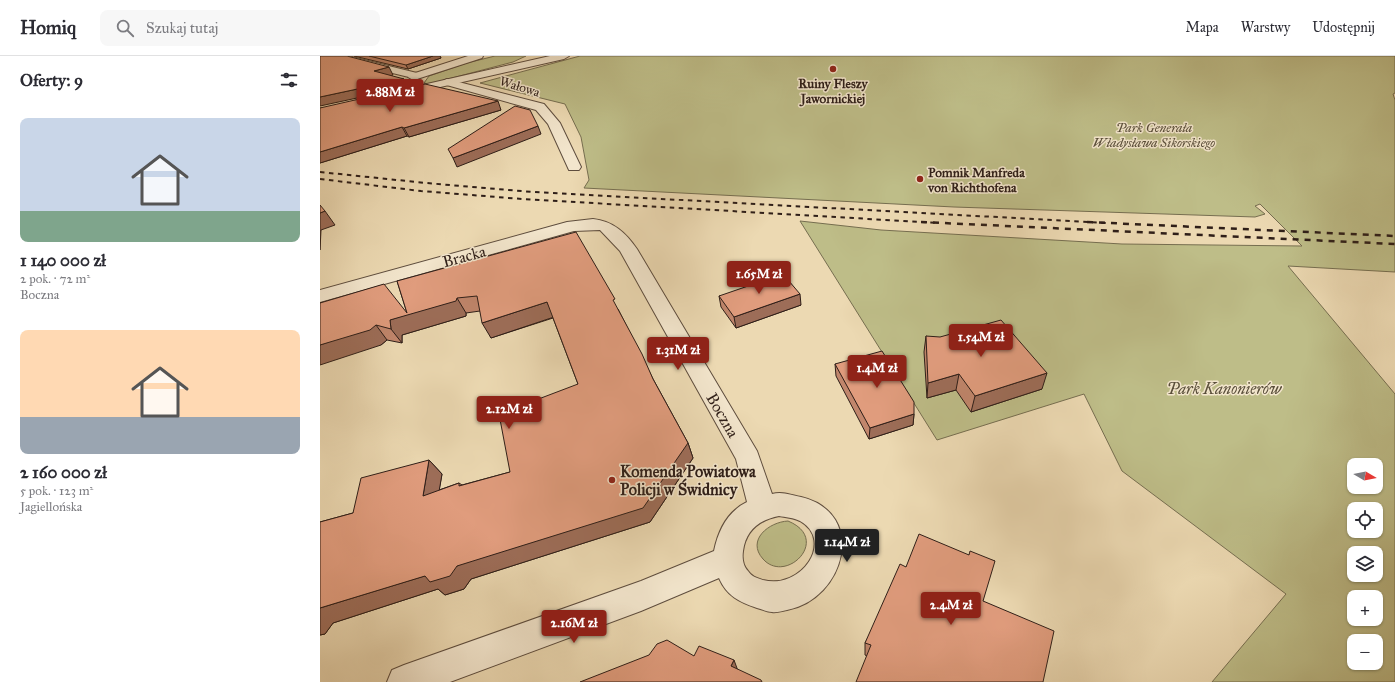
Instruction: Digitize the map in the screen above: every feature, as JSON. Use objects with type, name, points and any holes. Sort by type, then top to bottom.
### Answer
[{"type":"street","points":[[335,56],[417,76],[478,56]]},
{"type":"street","points":[[513,67],[535,56]]},
{"type":"street","points":[[417,76],[419,79],[416,83],[396,91],[447,82],[564,56]]},
{"type":"street","name":"Wałowa","points":[[447,82],[540,107],[554,122],[574,167]]},
{"type":"street","name":"Bracka","points":[[320,296],[573,226],[599,223],[608,226]]},
{"type":"street","name":"Boczna","points":[[608,226],[628,249],[748,458],[762,507]]},
{"type":"street","points":[[779,504],[796,505],[810,511],[821,521],[828,536],[829,552],[824,568],[813,582],[797,593],[778,598],[759,596],[744,588],[733,576],[727,560],[729,544],[736,528],[748,516],[762,507],[779,504]]},
{"type":"street","points":[[404,682],[641,596],[727,560]]},
{"type":"green space","points":[[495,56],[526,56],[513,62],[429,84],[424,83],[429,76],[467,63]]},
{"type":"green space","points":[[580,56],[1395,56],[1395,93],[1393,94],[1395,100],[1395,272],[1288,266],[1395,394],[1395,682],[1212,682],[1286,594],[1122,471],[1084,394],[937,440],[800,221],[881,230],[1122,244],[1302,246],[1260,204],[1255,206],[1265,214],[1255,217],[954,207],[584,188],[589,180],[581,137],[565,104],[480,83]]},
{"type":"green space","points":[[788,521],[801,529],[806,538],[805,548],[801,556],[793,563],[783,567],[772,566],[763,559],[758,552],[758,539],[767,528],[781,522]]},
{"type":"building","points":[[320,56],[347,56],[389,67],[374,71],[404,79],[320,97]]},
{"type":"building","points":[[369,56],[433,56],[406,65]]},
{"type":"building","points":[[425,84],[498,101],[404,128],[402,127],[320,152],[320,108]]},
{"type":"building","points":[[515,106],[530,110],[538,126],[453,158],[448,149]]},
{"type":"building","points":[[320,205],[325,211],[320,213]]},
{"type":"building","points":[[576,232],[615,299],[613,300],[642,354],[653,379],[688,443],[643,508],[457,566],[450,576],[430,582],[425,576],[320,608],[320,522],[353,513],[361,478],[429,460],[423,496],[459,483],[459,486],[510,472],[499,414],[578,384],[547,302],[482,323],[477,296],[457,298],[456,301],[390,320],[391,329],[376,325],[370,330],[320,345],[320,303],[384,284],[407,313],[397,281]]},
{"type":"building","points":[[783,274],[800,294],[734,317],[719,296]]},
{"type":"building","points":[[1001,320],[1047,373],[975,396],[959,374],[928,383],[926,336],[940,337]]},
{"type":"building","points":[[882,351],[914,402],[914,414],[870,428],[835,364]]},
{"type":"building","points":[[919,534],[969,555],[970,551],[995,561],[983,601],[1054,631],[1043,682],[856,682],[871,645],[865,643],[900,564],[906,567]]},
{"type":"building","points":[[667,640],[694,656],[699,646],[734,660],[731,666],[761,680],[762,682],[580,682],[649,655],[657,644]]},
{"type":"railway","points":[[320,172],[533,192],[1096,222]]},
{"type":"railway","points":[[320,179],[421,191],[522,199],[924,222]]},
{"type":"railway","points":[[924,222],[1395,244]]},
{"type":"railway","points":[[924,222],[939,223]]},
{"type":"railway","points":[[1087,222],[1096,222]]},
{"type":"railway","points":[[1096,222],[1395,236]]},
{"type":"railway","points":[[1096,222],[1107,223]]},
{"type":"place","name":"Ruiny Fleszy Jawornickiej","points":[[833,69]]},
{"type":"place","name":"Pomnik Manfreda von Richthofena","points":[[920,179]]},
{"type":"place","name":"Komenda Powiatowa Policji w Świdnicy","points":[[612,480]]},
{"type":"park label","name":"Park Generała Władysława Sikorskiego","points":[[1154,134]]},
{"type":"park label","name":"Park Kanonierów","points":[[1224,388]]}]
